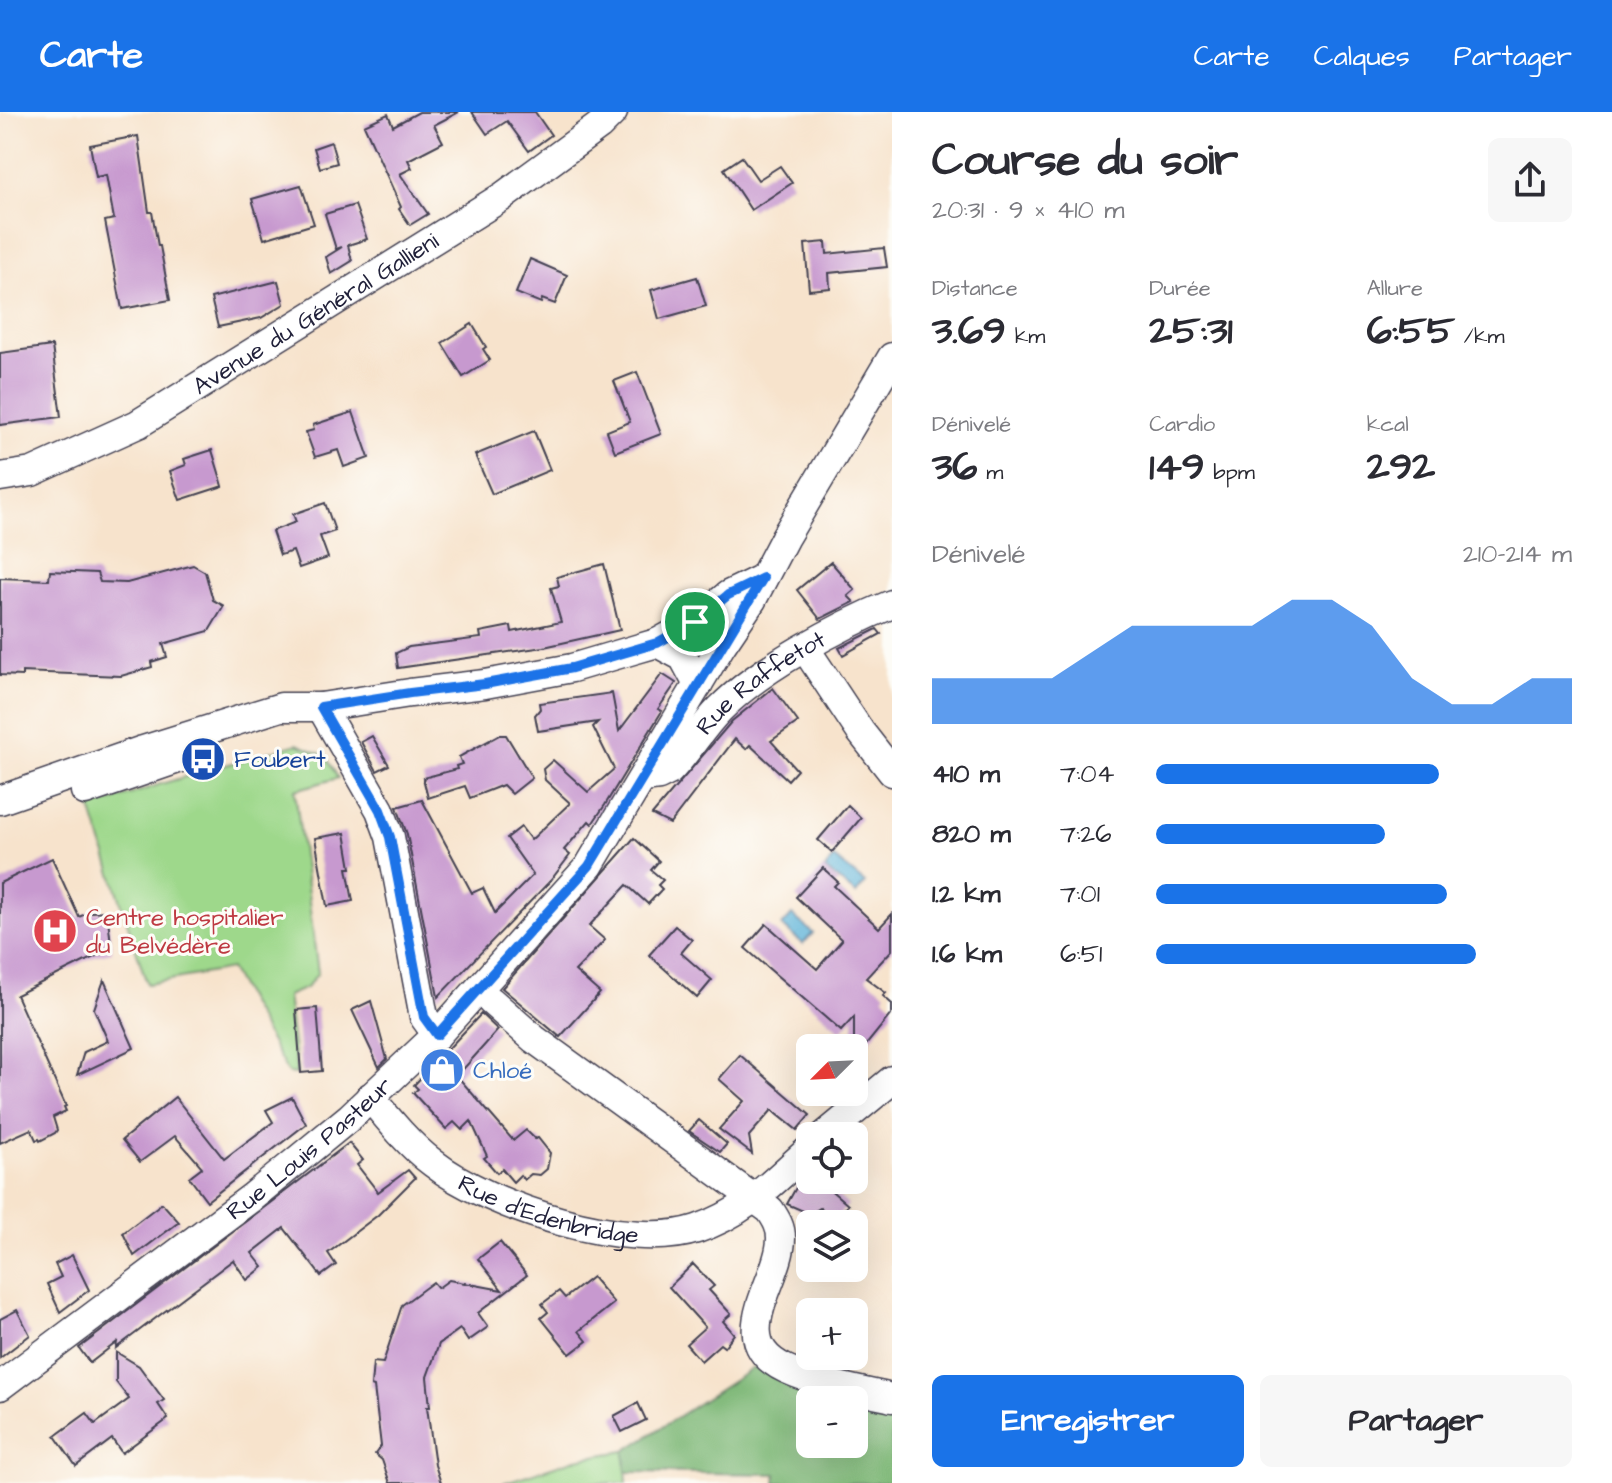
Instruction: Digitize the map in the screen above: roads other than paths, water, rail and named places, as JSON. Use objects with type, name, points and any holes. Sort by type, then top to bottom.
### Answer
[{"type":"street","name":"Avenue du Général Gallieni","points":[[0,477],[32,472],[138,424],[502,197],[599,126],[613,112]]},
{"type":"street","name":"Rue Louis Pasteur","points":[[0,1386],[303,1157],[437,1035],[589,866],[892,357]]},
{"type":"street","points":[[665,646],[728,595],[763,578]]},
{"type":"street","name":"Rue Raffetot","points":[[643,778],[669,771],[721,708],[805,648],[852,621],[892,604]]},
{"type":"street","points":[[4,809],[91,789],[287,724],[321,707],[536,676],[665,646],[734,626]]},
{"type":"street","points":[[665,646],[683,657],[698,685]]},
{"type":"street","points":[[805,648],[860,731],[892,772]]},
{"type":"street","points":[[321,707],[380,810],[390,837],[424,1017],[437,1035]]},
{"type":"street","points":[[491,1001],[534,1039],[770,1210],[778,1222],[781,1240],[757,1318],[756,1332],[764,1353],[783,1368],[816,1380],[892,1398]]},
{"type":"street","points":[[841,1122],[892,1080]]},
{"type":"street","name":"Rue d'Edenbridge","points":[[370,1097],[432,1163],[474,1190],[504,1203],[598,1230],[648,1237],[679,1233],[712,1223],[756,1199],[796,1162]]},
{"type":"water","points":[[834,858],[865,883],[856,894],[825,869]]},
{"type":"water","points":[[792,915],[813,933],[803,944],[782,926]]},
{"type":"place","name":"Foubert","points":[[203,759]]},
{"type":"place","name":"Centre hospitalier du Belvédère","points":[[55,931]]},
{"type":"place","name":"Chloé","points":[[442,1070]]}]
